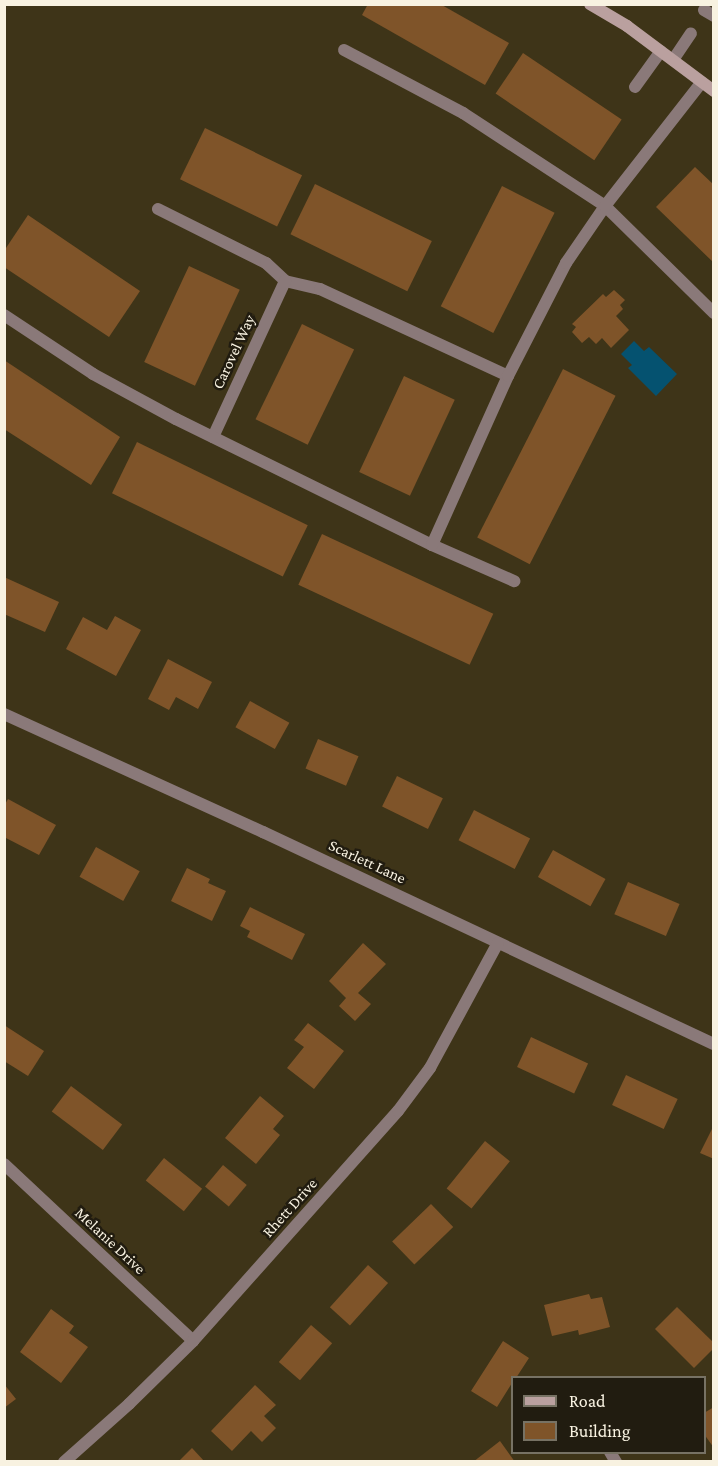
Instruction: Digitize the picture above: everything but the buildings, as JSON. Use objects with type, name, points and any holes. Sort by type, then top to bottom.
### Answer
[{"type":"main road","points":[[590,4],[661,51],[714,91]]},
{"type":"street","points":[[673,60],[691,33]]},
{"type":"street","points":[[344,50],[463,113],[605,206],[714,312]]},
{"type":"street","points":[[635,87],[661,51]]},
{"type":"street","points":[[432,545],[508,376],[566,263],[605,206],[702,82]]},
{"type":"street","points":[[158,209],[266,263],[285,281],[320,289],[508,376]]},
{"type":"street","name":"Carovel Way","points":[[213,437],[285,281]]},
{"type":"street","points":[[4,315],[100,379],[432,545],[514,581]]},
{"type":"street","name":"Scarlett Lane","points":[[4,714],[714,1044]]},
{"type":"street","name":"Rhett Drive","points":[[64,1461],[129,1404],[193,1341],[398,1110],[430,1068],[498,943]]},
{"type":"street","name":"Melanie Drive","points":[[4,1164],[193,1341]]},
{"type":"water","points":[[634,341],[644,351],[649,347],[677,374],[656,396],[628,368],[632,365],[621,354]]}]
